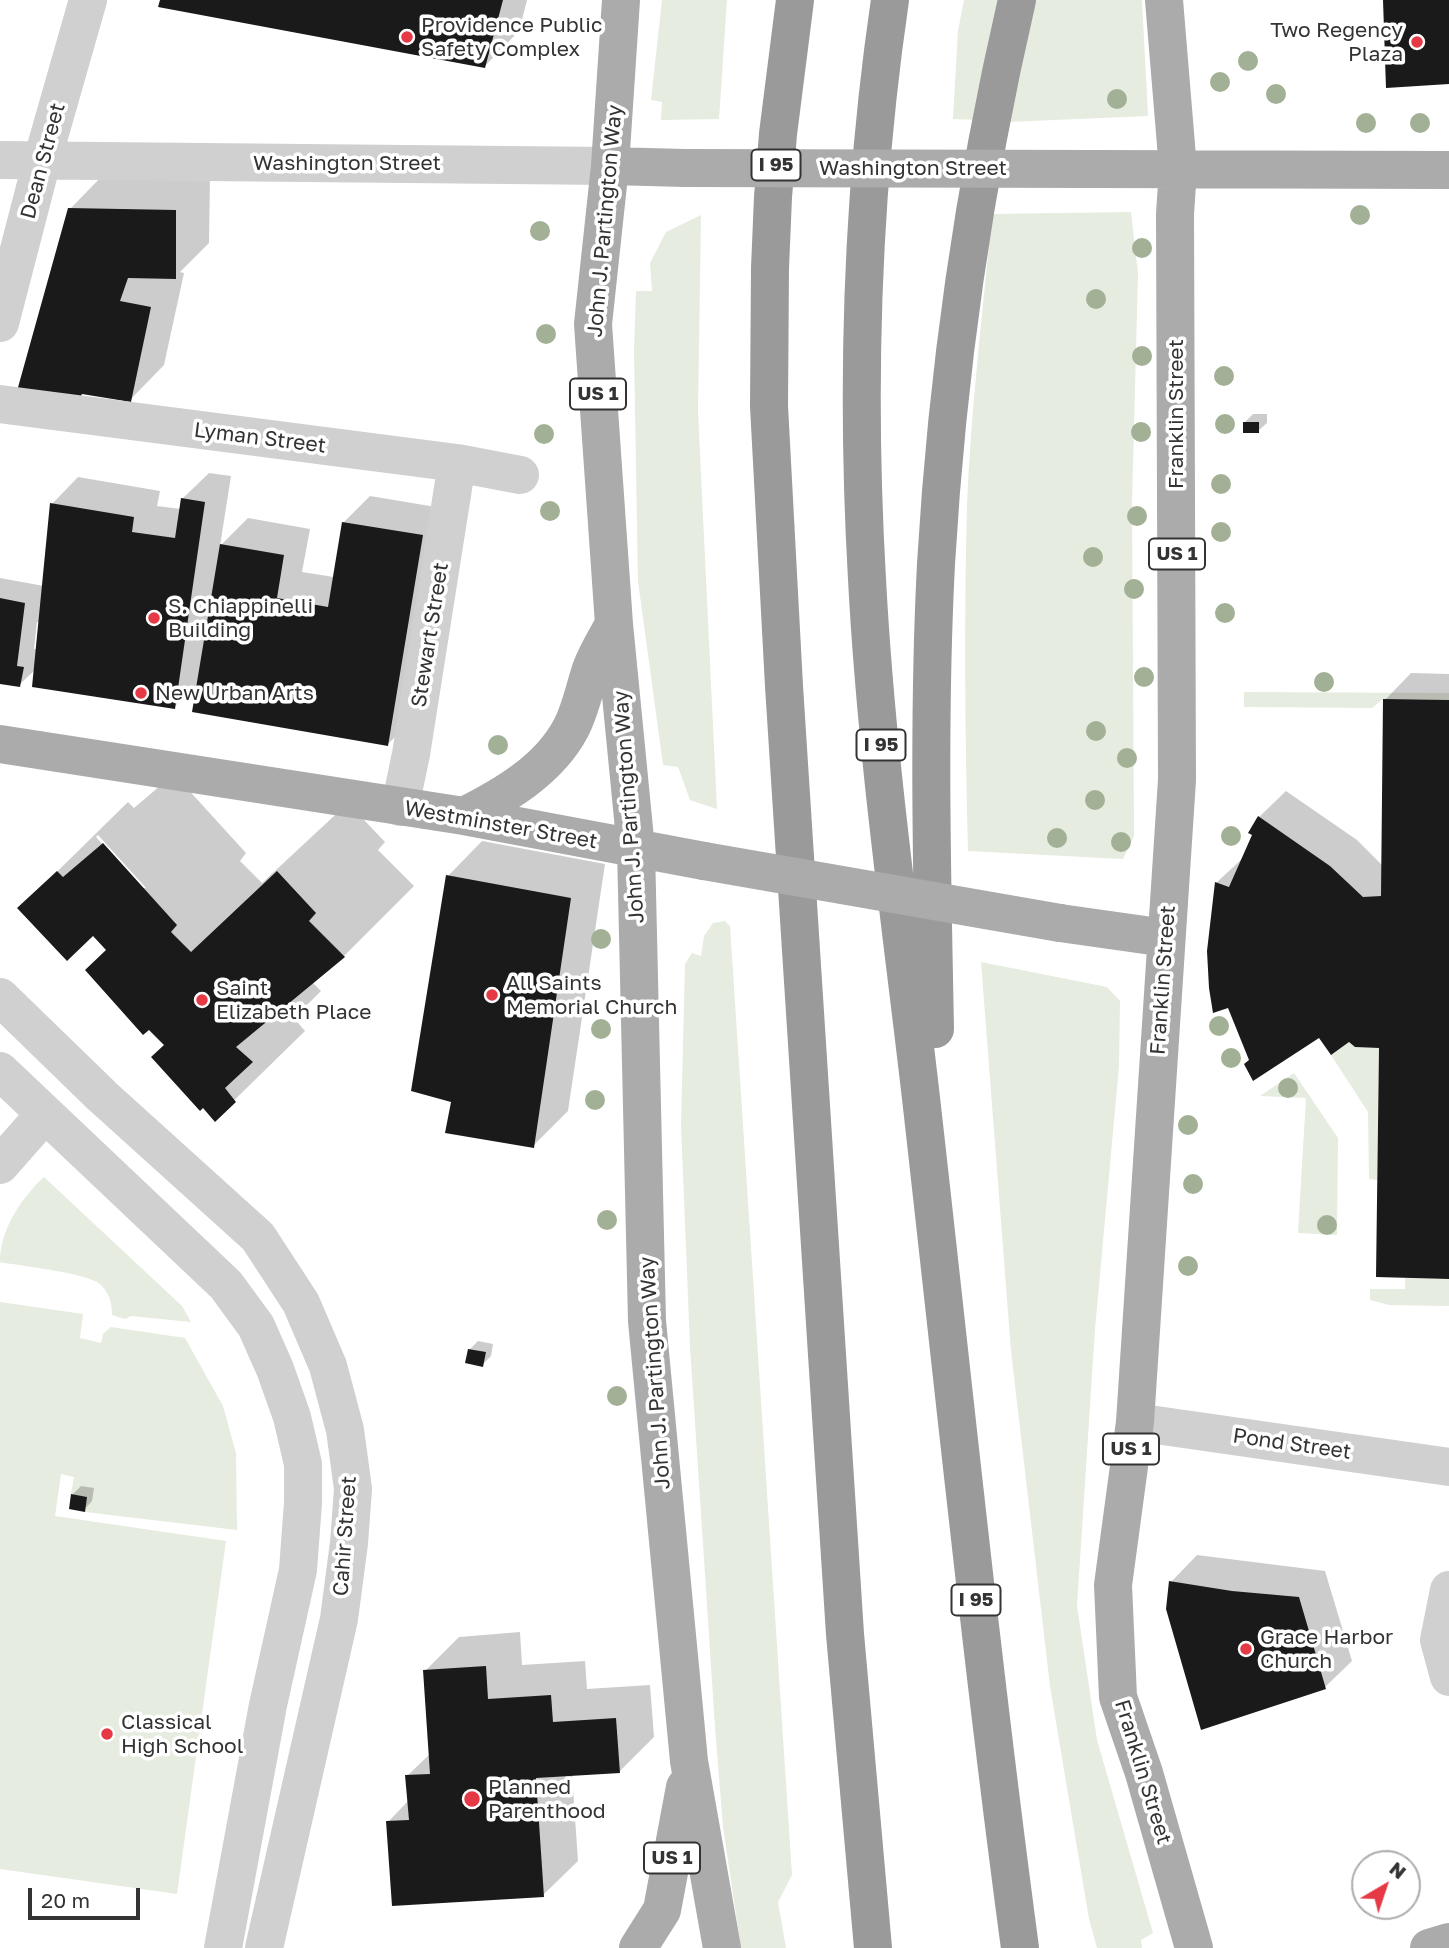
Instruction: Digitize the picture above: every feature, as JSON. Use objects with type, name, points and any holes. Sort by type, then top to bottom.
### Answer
[{"type":"highway","name":"I 95","points":[[795,0],[773,197],[769,406],[779,603],[846,1648],[873,1948]]},
{"type":"highway","name":"I 95","points":[[890,0],[878,97],[867,235],[863,373],[867,580],[878,719],[968,1535],[1020,1948]]},
{"type":"highway","points":[[938,1251],[931,771],[936,565],[944,462],[962,304],[992,116],[1017,0]]},
{"type":"main road","name":"John J. Partington Way","points":[[621,0],[610,166],[593,324],[614,624],[636,849],[647,1321],[689,1761],[722,1948]]},
{"type":"main road","name":"Franklin Street","points":[[1164,0],[1178,169],[1175,214],[1177,780],[1135,1422],[1113,1585],[1118,1697],[1144,1773],[1195,1948]]},
{"type":"main road","name":"Washington Street","points":[[610,166],[1449,170]]},
{"type":"main road","points":[[464,816],[521,784],[553,753],[570,730],[583,699],[590,670],[614,624]]},
{"type":"main road","name":"Westminster Street","points":[[0,744],[464,816],[1060,923],[1166,938]]},
{"type":"main road","name":"US 1","points":[[638,1948],[662,1910],[689,1761]]},
{"type":"main road","points":[[1429,1948],[1449,1942]]},
{"type":"street","name":"Dean Street","points":[[0,323],[88,0]]},
{"type":"street","name":"Washington Street","points":[[0,160],[610,166]]},
{"type":"street","name":"Lyman Street","points":[[0,404],[457,463],[520,475]]},
{"type":"street","name":"Stewart Street","points":[[400,807],[411,754],[457,463]]},
{"type":"street","name":"Cahir Street","points":[[0,997],[102,1096],[258,1237],[301,1303],[328,1366],[345,1430],[353,1489],[349,1543],[340,1619],[264,1948]]},
{"type":"street","name":"Cahir Street","points":[[0,1071],[226,1284],[256,1326],[292,1417],[303,1464],[298,1570],[268,1705],[223,1948]]},
{"type":"street","points":[[0,1165],[44,1115]]},
{"type":"street","name":"Pond Street","points":[[1135,1422],[1449,1467]]},
{"type":"street","points":[[1449,1590],[1439,1640],[1449,1677]]},
{"type":"shaded area","points":[[662,0],[727,0],[719,119],[661,120],[662,102],[651,100]]},
{"type":"shaded area","points":[[964,0],[1004,0],[981,120],[953,119],[958,31]]},
{"type":"shaded area","points":[[1033,0],[1142,0],[1148,116],[1008,122]]},
{"type":"shaded area","points":[[1131,212],[1138,274],[1132,502],[1134,836],[1123,859],[968,851],[965,678],[967,505],[974,396],[992,214]]},
{"type":"shaded area","points":[[701,215],[698,412],[717,809],[690,800],[678,767],[663,765],[638,581],[634,351],[636,291],[652,291],[650,263],[666,232]]},
{"type":"shaded area","points":[[1244,692],[1449,693],[1449,700],[1383,699],[1372,708],[1244,707]]},
{"type":"shaded area","points":[[725,921],[730,926],[792,1875],[778,1902],[786,1948],[741,1948],[723,1827],[690,1346],[681,1125],[685,964],[692,953],[701,956],[704,936],[713,923]]},
{"type":"shaded area","points":[[981,962],[1107,987],[1120,1001],[1119,1066],[1095,1329],[1077,1606],[1097,1740],[1153,1933],[1141,1940],[1142,1948],[1097,1948],[1089,1919],[1050,1686],[1011,1351]]},
{"type":"shaded area","points":[[1349,1042],[1355,1047],[1379,1048],[1377,1180],[1369,1179],[1368,1112],[1331,1055]]},
{"type":"shaded area","points":[[1294,1073],[1338,1138],[1337,1235],[1298,1233],[1306,1098],[1260,1096]]},
{"type":"shaded area","points":[[44,1177],[182,1306],[191,1322],[131,1316],[125,1319],[112,1315],[111,1303],[104,1288],[94,1281],[0,1262],[4,1238],[13,1215]]},
{"type":"shaded area","points":[[1405,1278],[1449,1279],[1449,1306],[1389,1305],[1370,1300],[1370,1289],[1405,1289]]},
{"type":"shaded area","name":"Classical High School","points":[[0,1302],[83,1314],[80,1338],[101,1343],[103,1334],[111,1327],[185,1338],[223,1406],[236,1453],[237,1530],[85,1512],[86,1497],[71,1494],[74,1477],[61,1474],[55,1516],[226,1541],[177,1894],[0,1869]]},
{"type":"building","name":"Providence Public Safety Complex","points":[[160,0],[503,0],[485,68],[158,7]]},
{"type":"building","name":"Two Regency Plaza","points":[[1383,0],[1449,0],[1449,84],[1386,88]]},
{"type":"building","points":[[68,208],[176,210],[176,279],[128,278],[120,301],[151,307],[131,402],[82,394],[80,398],[17,391]]},
{"type":"building","points":[[1243,422],[1259,422],[1259,433],[1243,433]]},
{"type":"building","points":[[181,498],[205,502],[175,709],[32,687],[50,503],[134,517],[132,532],[175,538]]},
{"type":"building","points":[[342,522],[423,535],[388,746],[192,712],[220,544],[284,555],[277,598],[328,607]]},
{"type":"building","points":[[0,598],[25,603],[17,666],[24,667],[20,687],[0,684]]},
{"type":"building","points":[[1383,699],[1449,700],[1449,1279],[1376,1277],[1379,1048],[1355,1047],[1349,1042],[1331,1055],[1319,1038],[1253,1081],[1244,1064],[1249,1060],[1228,1008],[1213,1013],[1209,988],[1207,951],[1215,882],[1229,887],[1252,835],[1248,833],[1258,816],[1330,866],[1363,897],[1381,896]]},
{"type":"building","name":"Saint Elizabeth Place","points":[[103,843],[177,925],[171,932],[191,952],[277,871],[316,913],[309,921],[345,957],[236,1047],[253,1062],[225,1088],[236,1102],[215,1122],[203,1108],[200,1111],[151,1057],[164,1045],[149,1030],[143,1035],[85,970],[106,950],[93,936],[67,961],[17,908],[57,871],[63,877]]},
{"type":"building","name":"All Saints Memorial Church","points":[[446,875],[571,898],[534,1148],[445,1133],[451,1102],[411,1091]]},
{"type":"building","points":[[468,1349],[486,1352],[483,1367],[465,1363]]},
{"type":"building","points":[[71,1494],[87,1497],[85,1512],[69,1509]]},
{"type":"building","name":"Grace Harbor Church","points":[[1169,1581],[1232,1591],[1299,1597],[1326,1689],[1201,1730],[1166,1609]]},
{"type":"building","name":"Planned Parenthood","points":[[486,1666],[488,1699],[551,1695],[553,1722],[616,1718],[620,1773],[536,1778],[544,1897],[392,1906],[386,1821],[409,1820],[405,1775],[430,1774],[423,1670]]},
{"type":"place","name":"Providence Public Safety Complex","points":[[407,37]]},
{"type":"place","name":"Two Regency Plaza","points":[[1417,42]]},
{"type":"place","name":"S. Chiappinelli Building","points":[[154,618]]},
{"type":"place","name":"New Urban Arts","points":[[141,693]]},
{"type":"place","name":"All Saints Memorial Church","points":[[492,995]]},
{"type":"place","name":"Saint Elizabeth Place","points":[[202,1000]]},
{"type":"place","name":"Grace Harbor Church","points":[[1246,1649]]},
{"type":"place","name":"Classical High School","points":[[107,1734]]},
{"type":"place","name":"Planned Parenthood","points":[[472,1799]]}]
